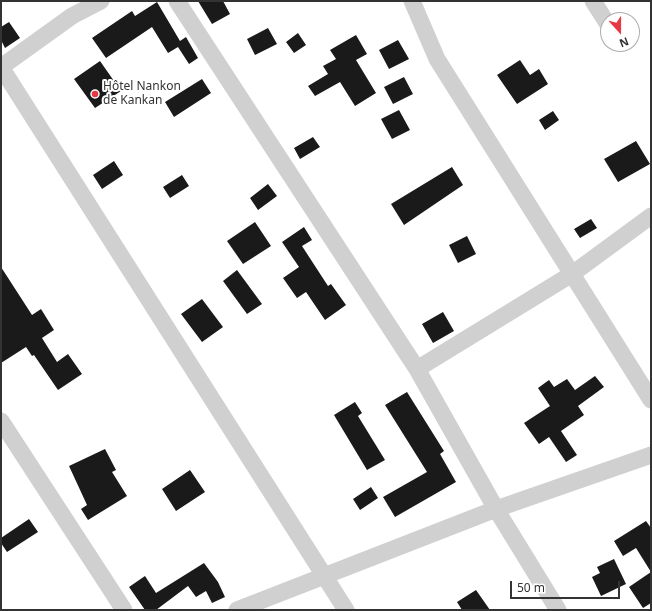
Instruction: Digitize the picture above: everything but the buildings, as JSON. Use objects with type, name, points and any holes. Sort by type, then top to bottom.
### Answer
[{"type":"street","points":[[101,1],[72,16],[1,67],[346,610]]},
{"type":"street","points":[[177,1],[417,369],[496,509],[558,610]]},
{"type":"street","points":[[412,1],[437,59],[651,399]]},
{"type":"street","points":[[593,1],[600,12]]},
{"type":"street","points":[[417,369],[572,274],[651,216]]},
{"type":"street","points":[[1,421],[124,610]]},
{"type":"street","points":[[237,610],[496,509],[651,455]]},
{"type":"place","name":"Hôtel Nankon de Kankan","points":[[95,94]]}]
